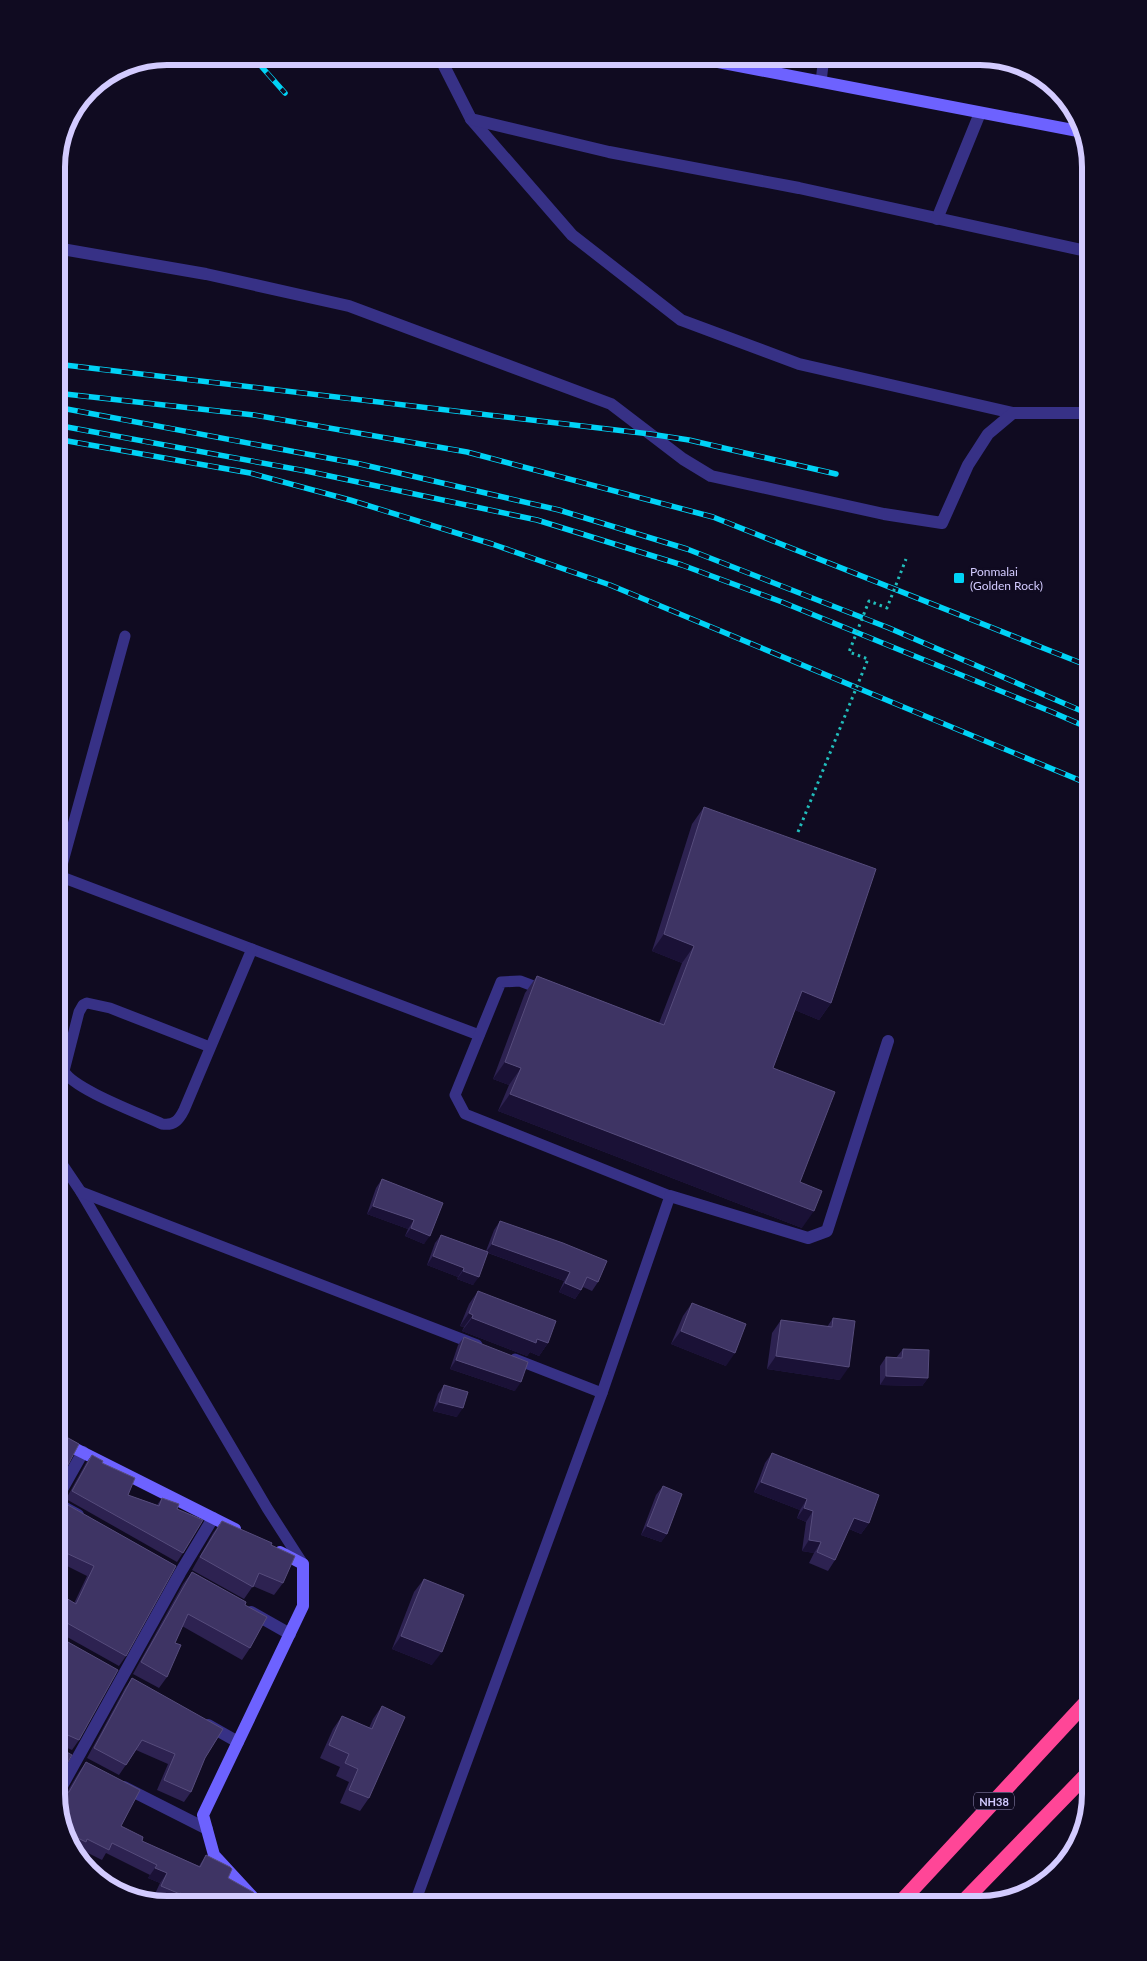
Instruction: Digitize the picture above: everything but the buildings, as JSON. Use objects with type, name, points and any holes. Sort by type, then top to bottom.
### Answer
[{"type":"highway","name":"NH38","points":[[906,1896],[1082,1707]]},
{"type":"highway","points":[[969,1896],[1082,1779]]},
{"type":"street","points":[[444,65],[471,119],[572,235],[681,320],[799,364],[1013,413],[1082,413]]},
{"type":"street","points":[[733,65],[1075,131]]},
{"type":"street","points":[[937,219],[980,113]]},
{"type":"street","points":[[471,119],[609,152],[799,188],[1082,250]]},
{"type":"street","points":[[65,250],[206,274],[349,306],[611,404],[683,460],[712,476],[884,514],[942,523],[968,465],[988,434],[1013,413]]},
{"type":"street","points":[[670,1196],[808,1238],[827,1231],[888,1041]]},
{"type":"street","points":[[65,1443],[246,1535]]},
{"type":"street","points":[[65,1485],[83,1452]]},
{"type":"street","points":[[65,1507],[89,1522]]},
{"type":"street","points":[[65,1784],[80,1764],[123,1677],[180,1573],[213,1518]]},
{"type":"street","points":[[252,1896],[214,1855],[203,1815],[303,1606],[303,1564],[271,1547]]},
{"type":"street","points":[[239,1606],[290,1634]]},
{"type":"street","points":[[197,1718],[238,1742]]},
{"type":"street","points":[[65,1755],[80,1764]]},
{"type":"street","points":[[110,1780],[207,1829]]},
{"type":"lane","points":[[821,82],[823,65]]},
{"type":"lane","points":[[65,854],[125,636]]},
{"type":"lane","points":[[65,878],[480,1035]]},
{"type":"lane","points":[[65,1072],[72,1080],[97,1095],[162,1124],[169,1125],[176,1122],[184,1110],[252,949]]},
{"type":"lane","points":[[417,1896],[602,1393],[670,1196],[465,1114],[455,1095],[501,982],[520,980],[557,995]]},
{"type":"lane","points":[[65,1067],[79,1012],[83,1005],[87,1003],[110,1008],[210,1047]]},
{"type":"lane","points":[[65,1168],[82,1192],[267,1508],[303,1564]]},
{"type":"lane","points":[[82,1192],[602,1393]]},
{"type":"path","points":[[798,832],[868,659],[849,652],[869,601],[887,608],[906,559]]},
{"type":"railway","points":[[260,65],[285,93]]},
{"type":"railway","points":[[65,365],[650,434],[689,440],[836,474]]},
{"type":"railway","points":[[65,394],[254,415],[467,452],[713,517],[1082,663]]},
{"type":"railway","points":[[65,409],[360,464],[559,510],[687,549],[889,628],[1082,711]]},
{"type":"railway","points":[[65,427],[306,471],[537,520],[682,565],[782,602],[1082,725]]},
{"type":"railway","points":[[65,441],[250,473],[350,500],[492,544],[610,585],[1082,781]]},
{"type":"place","name":"Ponmalai (Golden Rock)","points":[[959,578]]}]
